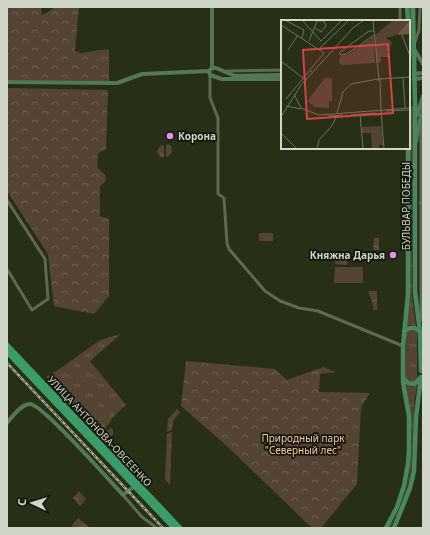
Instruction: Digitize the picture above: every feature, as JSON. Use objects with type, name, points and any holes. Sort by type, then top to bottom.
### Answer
[{"type":"highway","name":"УЛИЦА АНТОНОВА-ОВСЕЕНКО","points":[[7,346],[174,528]]},
{"type":"highway","name":"УЛИЦА АНТОНОВА-ОВСЕЕНКО","points":[[7,352],[136,485],[180,528]]},
{"type":"main road","points":[[407,7],[408,20]]},
{"type":"main road","name":"БУЛЬВАР ПОБЕДЫ","points":[[413,7],[414,46],[412,76],[415,128],[415,292],[420,332],[422,369]]},
{"type":"main road","name":"БУЛЬВАР ПОБЕДЫ","points":[[386,528],[397,507],[404,486],[408,464],[409,416],[403,378],[403,346],[408,294],[408,149]]},
{"type":"main road","points":[[404,331],[412,327],[418,329],[420,332]]},
{"type":"main road","points":[[403,378],[405,382],[413,384],[418,382],[420,377]]},
{"type":"main road","name":"БУЛЬВАР ПОБЕДЫ","points":[[394,528],[410,488],[414,471],[416,417],[420,377]]},
{"type":"street","points":[[212,7],[210,98],[218,118],[218,194],[224,198],[226,243],[229,249],[265,291],[280,302],[299,308],[318,311],[403,346]]},
{"type":"street","points":[[400,7],[400,20]]},
{"type":"street","points":[[420,7],[419,30],[414,46],[417,55],[423,64]]},
{"type":"street","points":[[210,72],[216,68],[235,76],[281,75]]},
{"type":"street","points":[[227,72],[281,70]]},
{"type":"street","points":[[7,82],[117,83],[142,74],[210,72],[222,79],[281,79]]},
{"type":"street","points":[[222,79],[227,77],[227,72]]},
{"type":"street","points":[[412,76],[423,73]]},
{"type":"street","points":[[412,76],[423,78]]},
{"type":"street","points":[[415,128],[417,112],[423,96]]},
{"type":"street","points":[[415,150],[423,106]]},
{"type":"street","points":[[419,326],[421,314],[421,115]]},
{"type":"street","points":[[7,200],[45,259],[48,299],[32,310],[7,270]]},
{"type":"street","points":[[421,346],[423,353]]},
{"type":"street","name":"БУЛЬВАР ПОБЕДЫ","points":[[420,377],[422,369]]},
{"type":"street","points":[[7,423],[22,406],[29,404],[39,408],[59,427],[142,517],[157,528]]},
{"type":"street","points":[[123,495],[136,485]]},
{"type":"green space","points":[[7,7],[41,7],[42,15],[53,9],[52,7],[79,7],[75,51],[81,53],[109,49],[109,81],[7,80]]},
{"type":"green space","points":[[409,7],[412,7],[412,56],[410,56]]},
{"type":"green space","points":[[7,88],[108,90],[106,149],[98,153],[97,167],[105,175],[106,181],[100,186],[100,216],[109,219],[109,296],[94,314],[54,306],[48,254],[7,191]]},
{"type":"green space","points":[[410,105],[413,107],[412,295],[416,327],[410,325],[406,327],[410,294]]},
{"type":"green space","points":[[168,144],[171,146],[172,151],[167,157],[166,145]]},
{"type":"green space","points":[[161,145],[164,146],[164,156],[162,158],[157,151]]},
{"type":"green space","points":[[259,233],[273,233],[273,241],[259,241]]},
{"type":"green space","points":[[374,238],[379,238],[379,250],[373,250]]},
{"type":"green space","points":[[335,256],[348,257],[347,265],[335,264]]},
{"type":"green space","points":[[335,267],[363,267],[363,283],[334,283]]},
{"type":"green space","points":[[368,291],[377,291],[377,310],[373,310],[373,304]]},
{"type":"green space","points":[[407,331],[416,331],[417,334],[417,379],[412,383],[406,380],[405,377],[406,333]]},
{"type":"green space","points":[[121,334],[90,361],[126,405],[113,417],[102,431],[97,432],[46,377],[100,340]]},
{"type":"green space","name":"Природный парк \"Северный лес\"","points":[[186,361],[275,369],[287,380],[323,367],[336,372],[320,374],[319,392],[370,393],[361,407],[357,484],[321,528],[312,528],[227,446],[181,406]]},
{"type":"green space","points":[[417,384],[414,409],[411,473],[406,490],[409,476],[412,440],[406,385],[412,387]]},
{"type":"green space","points":[[177,409],[180,412],[173,421],[172,430],[167,432],[168,419]]},
{"type":"green space","points":[[111,428],[113,429],[113,434],[105,441],[100,441],[100,436]]},
{"type":"green space","points":[[172,432],[170,485],[165,479],[167,434]]},
{"type":"green space","points":[[79,491],[86,499],[80,506],[73,498]]},
{"type":"green space","points":[[397,512],[392,525],[389,528]]},
{"type":"green space","points":[[78,518],[90,528],[73,528],[72,525]]},
{"type":"railway","points":[[7,363],[163,528]]},
{"type":"place","name":"Корона","points":[[170,136]]},
{"type":"place","name":"Княжна Дарья","points":[[393,255]]}]
